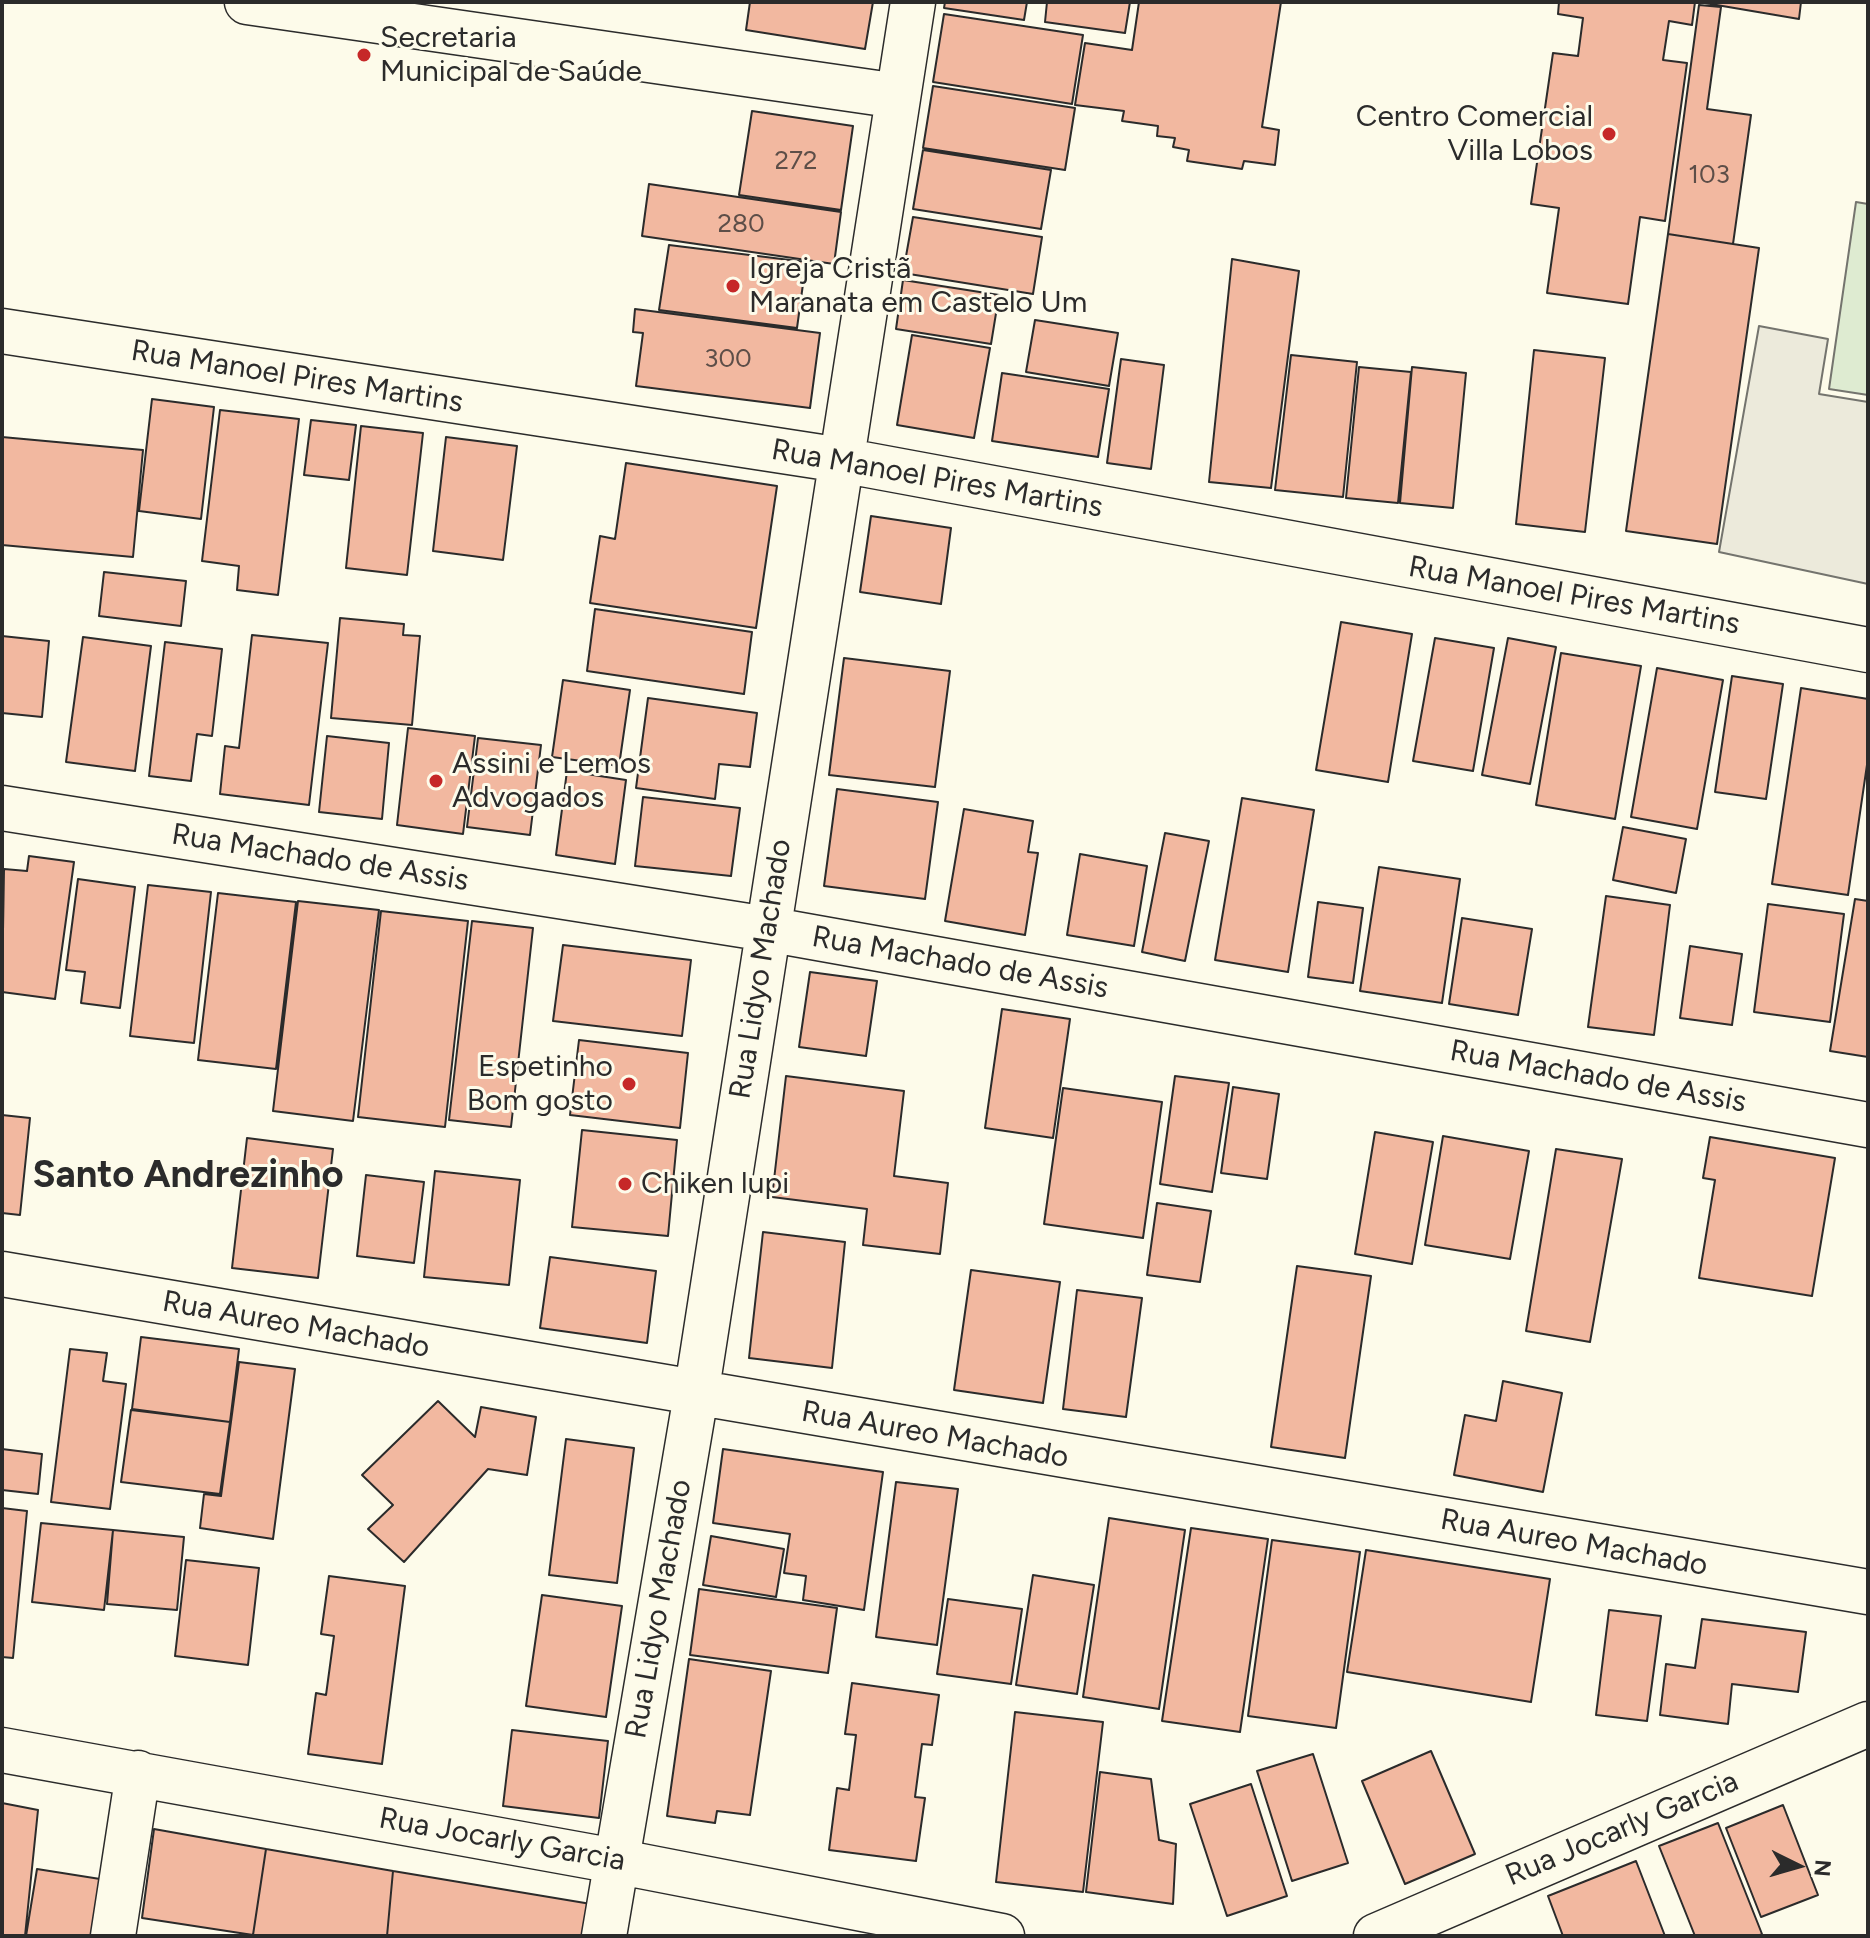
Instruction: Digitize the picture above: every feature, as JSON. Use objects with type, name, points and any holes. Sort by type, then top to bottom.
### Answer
[{"type":"street","points":[[247,2],[898,96]]},
{"type":"street","name":"Rua Lidyo Machado","points":[[604,1936],[696,1395],[913,2]]},
{"type":"street","name":"Rua Manoel Pires Martins","points":[[2,331],[841,460],[1868,650]]},
{"type":"street","name":"Rua Machado de Assis","points":[[2,808],[767,929],[1868,1125]]},
{"type":"street","name":"Rua Aureo Machado","points":[[2,1274],[696,1395],[1868,1592]]},
{"type":"street","name":"Rua Jocarly Garcia","points":[[1376,1936],[1868,1724]]},
{"type":"street","name":"Rua Jocarly Garcia","points":[[2,1750],[615,1861],[1002,1936]]},
{"type":"street","points":[[113,1936],[138,1773]]},
{"type":"green space","points":[[1856,202],[1868,204],[1868,395],[1829,389]]},
{"type":"shaded area","points":[[1759,326],[1828,339],[1819,394],[1868,402],[1868,584],[1719,552]]},
{"type":"building","points":[[750,2],[873,2],[865,49],[746,30]]},
{"type":"building","points":[[945,2],[1027,2],[1024,20],[944,8]]},
{"type":"building","points":[[1047,2],[1130,2],[1125,33],[1045,22]]},
{"type":"building","points":[[1139,2],[1281,2],[1262,127],[1279,130],[1275,165],[1244,161],[1242,169],[1187,161],[1189,150],[1173,147],[1175,138],[1157,136],[1158,126],[1122,121],[1124,111],[1075,105],[1085,43],[1132,50]]},
{"type":"building","name":"Centro Comercial Villa Lobos","points":[[1559,2],[1695,2],[1692,25],[1669,21],[1663,60],[1687,63],[1665,221],[1640,217],[1628,304],[1547,293],[1559,208],[1531,204],[1553,53],[1578,56],[1583,18],[1558,14]]},
{"type":"building","points":[[1699,2],[1801,2],[1799,19]]},
{"type":"building","points":[[1699,5],[1721,7],[1707,109],[1751,115],[1733,244],[1668,234]]},
{"type":"building","points":[[944,14],[1083,35],[1072,104],[933,82]]},
{"type":"building","points":[[933,86],[1075,108],[1065,170],[923,148]]},
{"type":"building","points":[[752,111],[853,126],[841,210],[739,195]]},
{"type":"building","points":[[923,150],[1051,170],[1041,229],[913,209]]},
{"type":"building","points":[[649,184],[841,212],[834,264],[642,236]]},
{"type":"building","points":[[913,217],[1042,237],[1033,294],[903,273]]},
{"type":"building","points":[[1668,234],[1759,248],[1717,544],[1626,531]]},
{"type":"building","name":"Igreja Cristã Maranata em Castelo Um","points":[[669,245],[806,262],[797,328],[659,310]]},
{"type":"building","points":[[1232,259],[1299,271],[1271,488],[1209,482]]},
{"type":"building","points":[[903,280],[999,295],[991,344],[896,329]]},
{"type":"building","points":[[635,309],[820,333],[810,408],[636,386],[643,333],[633,332]]},
{"type":"building","points":[[1035,320],[1118,333],[1109,386],[1026,372]]},
{"type":"building","points":[[912,335],[990,348],[974,438],[897,425]]},
{"type":"building","points":[[1534,350],[1605,358],[1585,532],[1516,524]]},
{"type":"building","points":[[1291,355],[1357,362],[1343,497],[1275,490]]},
{"type":"building","points":[[1121,359],[1164,365],[1151,469],[1107,463]]},
{"type":"building","points":[[1359,367],[1411,372],[1398,503],[1346,498]]},
{"type":"building","points":[[1412,367],[1466,373],[1453,508],[1400,503]]},
{"type":"building","points":[[1002,373],[1109,389],[1098,457],[992,441]]},
{"type":"building","points":[[152,399],[214,407],[201,519],[139,511]]},
{"type":"building","points":[[220,410],[299,419],[278,595],[237,590],[239,566],[202,561]]},
{"type":"building","points":[[311,420],[356,425],[349,480],[304,475]]},
{"type":"building","points":[[361,426],[423,433],[407,575],[346,568]]},
{"type":"building","points":[[2,437],[143,450],[133,557],[2,545]]},
{"type":"building","points":[[446,437],[517,446],[503,560],[433,551]]},
{"type":"building","points":[[626,463],[777,486],[756,628],[590,603],[600,536],[615,539]]},
{"type":"building","points":[[871,516],[951,528],[941,604],[860,592]]},
{"type":"building","points":[[104,572],[186,581],[181,626],[99,616]]},
{"type":"building","points":[[595,609],[752,632],[744,694],[587,671]]},
{"type":"building","points":[[340,618],[404,624],[403,635],[420,636],[412,725],[331,718]]},
{"type":"building","points":[[1341,622],[1412,634],[1388,782],[1316,770]]},
{"type":"building","points":[[252,635],[328,643],[309,805],[220,794],[225,746],[239,748]]},
{"type":"building","points":[[2,636],[49,641],[42,717],[2,713]]},
{"type":"building","points":[[83,637],[151,646],[135,771],[66,762]]},
{"type":"building","points":[[1435,638],[1494,648],[1473,771],[1413,761]]},
{"type":"building","points":[[1508,638],[1556,647],[1530,784],[1482,775]]},
{"type":"building","points":[[165,642],[222,649],[212,736],[197,734],[191,781],[149,776]]},
{"type":"building","points":[[1561,653],[1641,666],[1615,819],[1536,805]]},
{"type":"building","points":[[844,658],[950,671],[935,787],[829,775]]},
{"type":"building","points":[[1657,668],[1723,680],[1697,829],[1631,817]]},
{"type":"building","points":[[1732,676],[1783,684],[1766,799],[1715,792]]},
{"type":"building","points":[[563,680],[630,690],[619,766],[552,757]]},
{"type":"building","points":[[1801,688],[1868,699],[1868,758],[1848,895],[1772,884]]},
{"type":"building","points":[[648,698],[757,713],[750,767],[719,764],[715,799],[636,788]]},
{"type":"building","name":"Assini e Lemos Advogados","points":[[408,728],[475,736],[463,834],[397,825]]},
{"type":"building","points":[[327,736],[389,743],[382,819],[319,812]]},
{"type":"building","points":[[478,738],[541,745],[530,835],[467,827]]},
{"type":"building","points":[[567,771],[626,780],[615,864],[556,855]]},
{"type":"building","points":[[837,789],[938,802],[925,899],[824,886]]},
{"type":"building","points":[[643,797],[740,808],[731,876],[635,866]]},
{"type":"building","points":[[1242,798],[1314,810],[1288,972],[1215,960]]},
{"type":"building","points":[[964,809],[1033,821],[1028,852],[1038,853],[1025,935],[945,921]]},
{"type":"building","points":[[1623,827],[1686,839],[1676,893],[1613,880]]},
{"type":"building","points":[[1165,833],[1209,841],[1185,961],[1142,952]]},
{"type":"building","points":[[1080,854],[1147,866],[1134,946],[1067,935]]},
{"type":"building","points":[[29,856],[74,862],[55,999],[2,992],[4,869],[27,871]]},
{"type":"building","points":[[1379,867],[1460,879],[1442,1003],[1360,991]]},
{"type":"building","points":[[78,879],[135,887],[120,1008],[81,1003],[85,972],[66,970]]},
{"type":"building","points":[[148,885],[211,892],[194,1043],[130,1036]]},
{"type":"building","points":[[218,893],[296,902],[276,1069],[198,1060]]},
{"type":"building","points":[[1606,896],[1670,905],[1654,1035],[1588,1027]]},
{"type":"building","points":[[1855,899],[1868,901],[1868,1057],[1830,1051]]},
{"type":"building","points":[[298,901],[379,910],[353,1121],[273,1111]]},
{"type":"building","points":[[1318,902],[1363,908],[1353,983],[1308,977]]},
{"type":"building","points":[[1768,904],[1844,914],[1830,1022],[1754,1012]]},
{"type":"building","points":[[381,911],[468,921],[445,1127],[358,1117]]},
{"type":"building","points":[[1462,918],[1532,929],[1518,1015],[1449,1004]]},
{"type":"building","points":[[472,921],[533,928],[511,1127],[449,1120]]},
{"type":"building","points":[[563,945],[691,960],[682,1036],[553,1021]]},
{"type":"building","points":[[1690,946],[1742,954],[1732,1025],[1680,1018]]},
{"type":"building","points":[[810,972],[877,981],[866,1056],[799,1047]]},
{"type":"building","points":[[1002,1009],[1070,1019],[1053,1138],[985,1128]]},
{"type":"building","name":"Espetinho Bom gosto","points":[[579,1040],[688,1053],[680,1128],[570,1115]]},
{"type":"building","points":[[786,1076],[904,1091],[894,1176],[948,1183],[940,1254],[863,1245],[867,1209],[772,1197]]},
{"type":"building","points":[[1175,1076],[1229,1083],[1212,1192],[1160,1184]]},
{"type":"building","points":[[1233,1087],[1279,1094],[1267,1179],[1221,1173]]},
{"type":"building","points":[[1063,1088],[1162,1102],[1143,1238],[1044,1224]]},
{"type":"building","points":[[2,1115],[30,1118],[20,1215],[2,1213]]},
{"type":"building","name":"Chiken lupi","points":[[582,1130],[677,1140],[668,1236],[572,1227]]},
{"type":"building","points":[[1375,1132],[1433,1142],[1412,1264],[1355,1254]]},
{"type":"building","points":[[1443,1136],[1529,1151],[1510,1259],[1425,1245]]},
{"type":"building","points":[[1710,1137],[1835,1158],[1812,1296],[1699,1278],[1715,1180],[1703,1178]]},
{"type":"building","points":[[247,1138],[333,1149],[318,1278],[232,1268]]},
{"type":"building","points":[[1556,1149],[1622,1159],[1590,1342],[1526,1331]]},
{"type":"building","points":[[435,1171],[520,1180],[509,1285],[424,1277]]},
{"type":"building","points":[[366,1175],[424,1182],[414,1263],[357,1256]]},
{"type":"building","points":[[1157,1203],[1211,1211],[1200,1282],[1147,1275]]},
{"type":"building","points":[[763,1232],[845,1242],[832,1368],[749,1358]]},
{"type":"building","points":[[550,1257],[656,1271],[647,1343],[540,1328]]},
{"type":"building","points":[[1297,1266],[1371,1276],[1345,1458],[1271,1447]]},
{"type":"building","points":[[971,1270],[1060,1282],[1043,1403],[954,1390]]},
{"type":"building","points":[[1077,1290],[1142,1298],[1126,1417],[1063,1409]]},
{"type":"building","points":[[141,1337],[239,1349],[230,1422],[132,1409]]},
{"type":"building","points":[[70,1349],[107,1353],[103,1381],[126,1384],[110,1509],[51,1502]]},
{"type":"building","points":[[239,1362],[295,1369],[273,1539],[200,1528],[204,1494],[221,1496]]},
{"type":"building","points":[[1503,1381],[1562,1393],[1543,1492],[1454,1475],[1465,1415],[1496,1421]]},
{"type":"building","points":[[438,1401],[475,1437],[481,1407],[536,1417],[527,1475],[488,1469],[404,1562],[368,1529],[393,1505],[362,1475]]},
{"type":"building","points":[[131,1410],[230,1422],[220,1494],[121,1482]]},
{"type":"building","points":[[566,1439],[634,1448],[617,1583],[549,1575]]},
{"type":"building","points":[[2,1449],[42,1454],[38,1494],[2,1490]]},
{"type":"building","points":[[723,1449],[883,1472],[864,1610],[803,1600],[806,1576],[784,1573],[790,1534],[713,1523]]},
{"type":"building","points":[[896,1482],[958,1489],[937,1645],[876,1637]]},
{"type":"building","points":[[2,1508],[27,1511],[13,1658],[2,1657]]},
{"type":"building","points":[[1109,1518],[1185,1530],[1159,1709],[1083,1697]]},
{"type":"building","points":[[41,1523],[113,1530],[104,1610],[32,1602]]},
{"type":"building","points":[[1191,1528],[1268,1539],[1240,1732],[1162,1721]]},
{"type":"building","points":[[113,1530],[184,1537],[177,1610],[107,1604]]},
{"type":"building","points":[[711,1536],[784,1549],[776,1597],[703,1585]]},
{"type":"building","points":[[1272,1540],[1360,1552],[1336,1728],[1248,1716]]},
{"type":"building","points":[[1366,1550],[1550,1579],[1531,1702],[1347,1672]]},
{"type":"building","points":[[186,1560],[259,1568],[248,1665],[175,1656]]},
{"type":"building","points":[[1033,1575],[1094,1585],[1077,1694],[1016,1685]]},
{"type":"building","points":[[329,1576],[405,1586],[382,1764],[308,1754],[316,1693],[326,1695],[334,1636],[321,1634]]},
{"type":"building","points":[[699,1589],[837,1608],[828,1673],[690,1655]]},
{"type":"building","points":[[542,1595],[622,1606],[606,1717],[526,1706]]},
{"type":"building","points":[[948,1599],[1022,1609],[1011,1684],[937,1674]]},
{"type":"building","points":[[1609,1610],[1661,1616],[1647,1721],[1596,1715]]},
{"type":"building","points":[[1702,1619],[1806,1632],[1798,1692],[1732,1684],[1728,1724],[1660,1715],[1666,1664],[1695,1668]]},
{"type":"building","points":[[689,1659],[771,1671],[750,1815],[717,1811],[715,1823],[667,1816]]},
{"type":"building","points":[[852,1683],[939,1695],[932,1745],[922,1744],[915,1797],[925,1798],[916,1861],[829,1850],[837,1788],[849,1790],[856,1735],[845,1734]]},
{"type":"building","points":[[1015,1712],[1103,1722],[1083,1892],[996,1882]]},
{"type":"building","points":[[512,1730],[608,1741],[599,1818],[503,1806]]},
{"type":"building","points":[[1431,1751],[1475,1854],[1405,1884],[1362,1781]]},
{"type":"building","points":[[1313,1754],[1348,1863],[1292,1881],[1257,1771]]},
{"type":"building","points":[[1100,1772],[1151,1779],[1159,1840],[1176,1844],[1173,1904],[1086,1892]]},
{"type":"building","points":[[1251,1784],[1287,1896],[1227,1916],[1190,1804]]},
{"type":"building","points":[[2,1803],[38,1810],[25,1936],[2,1936]]},
{"type":"building","points":[[1783,1805],[1818,1895],[1761,1917],[1726,1828]]},
{"type":"building","points":[[1718,1823],[1762,1934],[1758,1936],[1695,1936],[1659,1846]]},
{"type":"building","points":[[154,1829],[266,1849],[253,1935],[142,1918]]},
{"type":"building","points":[[266,1849],[393,1871],[387,1936],[253,1935]]},
{"type":"building","points":[[1636,1861],[1665,1936],[1563,1936],[1548,1896]]},
{"type":"building","points":[[37,1869],[119,1882],[110,1936],[26,1936]]},
{"type":"building","points":[[393,1871],[591,1904],[587,1936],[387,1936]]},
{"type":"place","name":"Secretaria Municipal de Saúde","points":[[364,55]]},
{"type":"place","name":"Centro Comercial Villa Lobos","points":[[1609,134]]},
{"type":"place","name":"Igreja Cristã Maranata em Castelo Um","points":[[733,286]]},
{"type":"place","name":"Assini e Lemos Advogados","points":[[436,781]]},
{"type":"place","name":"Espetinho Bom gosto","points":[[629,1084]]},
{"type":"place","name":"Chiken lupi","points":[[625,1184]]},
{"type":"district","name":"Santo Andrezinho","points":[[188,1176]]}]
